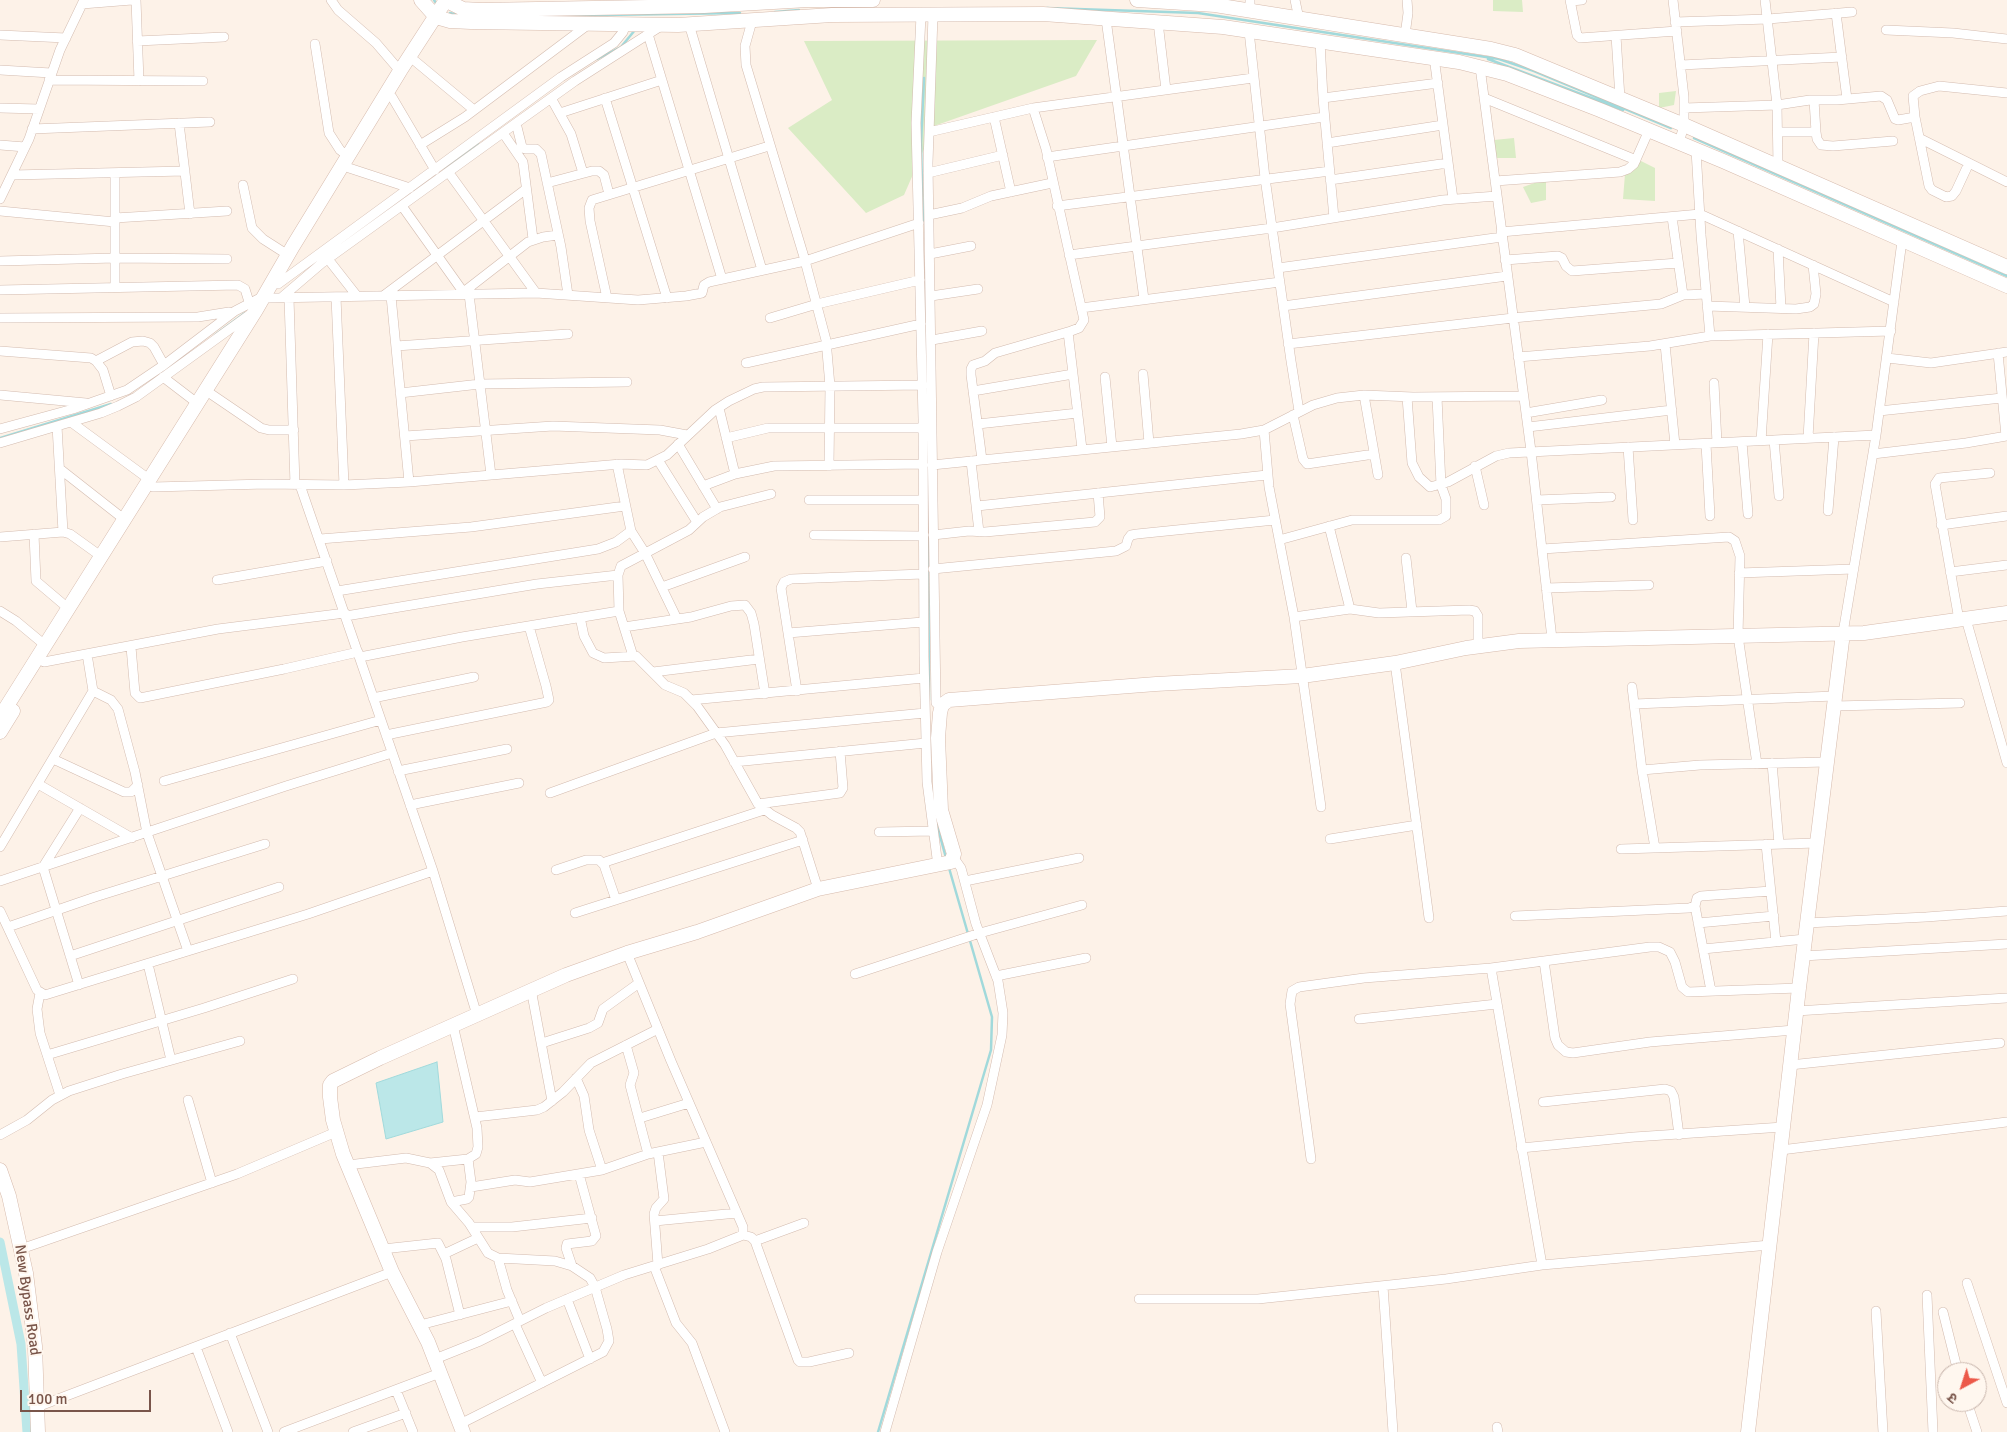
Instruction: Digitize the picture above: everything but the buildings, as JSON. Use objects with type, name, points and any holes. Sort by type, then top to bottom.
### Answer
[{"type":"street","points":[[0,199],[6,181],[25,146],[50,77],[83,2],[132,0]]},
{"type":"street","points":[[136,0],[139,81]]},
{"type":"street","points":[[331,0],[338,10],[376,43],[400,71]]},
{"type":"street","points":[[422,0],[434,21],[429,37],[392,97],[288,255],[276,295],[294,430],[298,485],[320,539],[398,771],[434,871],[477,1014]]},
{"type":"street","points":[[2,710],[46,646],[125,520],[276,295],[400,71],[446,0],[463,9],[481,10],[639,4],[873,0]]},
{"type":"street","points":[[1137,0],[1250,5],[1298,18],[1492,49],[1515,55],[1684,125],[2007,268]]},
{"type":"street","points":[[1295,0],[1298,18]]},
{"type":"street","points":[[1405,36],[1408,13],[1407,0]]},
{"type":"street","points":[[1582,0],[1570,1],[1580,38],[1616,36],[1676,26],[1852,12]]},
{"type":"street","points":[[1673,0],[1684,108],[1684,125],[1679,143]]},
{"type":"street","points":[[1765,0],[1777,105],[1778,166]]},
{"type":"street","points":[[1836,13],[1847,99]]},
{"type":"street","points":[[434,21],[689,24],[832,15],[1043,14],[1249,31],[1434,58],[1480,67],[1523,79],[1696,150],[2007,286]]},
{"type":"street","points":[[927,15],[932,340],[927,465],[922,500],[924,678],[933,703],[940,713],[938,738],[941,810],[954,854],[946,863]]},
{"type":"street","points":[[927,15],[916,123],[923,428],[933,535],[933,703],[925,713],[927,782],[933,831],[946,863]]},
{"type":"street","points":[[1106,19],[1144,299]]},
{"type":"street","points":[[752,21],[745,46],[746,65],[805,260],[827,345],[830,386],[829,466]]},
{"type":"street","points":[[1158,22],[1166,90]]},
{"type":"street","points":[[420,145],[474,110],[589,24]]},
{"type":"street","points":[[276,295],[410,188],[561,77],[614,43],[623,32],[626,24]]},
{"type":"street","points":[[0,318],[198,317],[253,306],[276,295],[449,173],[550,98],[663,24]]},
{"type":"street","points":[[689,24],[762,270]]},
{"type":"street","points":[[1886,30],[1953,33],[2007,39]]},
{"type":"street","points":[[1249,31],[1259,127],[1303,459],[1307,464],[1374,454]]},
{"type":"street","points":[[648,34],[722,279]]},
{"type":"street","points":[[0,35],[66,38]]},
{"type":"street","points":[[1616,36],[1620,98]]},
{"type":"street","points":[[137,41],[224,37]]},
{"type":"street","points":[[1320,41],[1324,117],[1334,218]]},
{"type":"street","points":[[315,44],[329,133],[340,150],[349,162],[410,188]]},
{"type":"street","points":[[1681,65],[1773,62],[1842,57]]},
{"type":"street","points":[[1434,58],[1453,199]]},
{"type":"street","points":[[415,60],[474,110]]},
{"type":"street","points":[[1480,67],[1528,427],[1552,639]]},
{"type":"street","points":[[0,70],[50,77],[139,81],[203,81]]},
{"type":"street","points":[[929,132],[1033,108],[1253,78]]},
{"type":"street","points":[[560,113],[662,80]]},
{"type":"street","points":[[1323,98],[1438,83]]},
{"type":"street","points":[[1969,163],[1952,196],[1946,197],[1939,194],[1929,186],[1915,117],[1913,96],[1920,91],[1938,86],[2007,93]]},
{"type":"street","points":[[1684,108],[1777,105],[1814,100],[1881,96],[1887,100],[1895,119],[1915,117]]},
{"type":"street","points":[[392,97],[435,170]]},
{"type":"street","points":[[550,98],[560,113],[575,144],[583,173]]},
{"type":"street","points":[[605,98],[667,298]]},
{"type":"street","points":[[1484,98],[1636,160]]},
{"type":"street","points":[[1814,100],[1817,139],[1821,145],[1893,141]]},
{"type":"street","points":[[0,108],[39,109]]},
{"type":"street","points":[[982,460],[973,391],[971,369],[973,365],[985,361],[995,353],[1068,332],[1082,324],[1084,320],[1047,157],[1033,108]]},
{"type":"street","points":[[994,117],[1011,192]]},
{"type":"street","points":[[1047,157],[1324,117]]},
{"type":"street","points":[[32,129],[210,122]]},
{"type":"street","points":[[179,123],[190,214]]},
{"type":"street","points":[[516,123],[522,147],[525,149],[536,149],[541,154],[568,294]]},
{"type":"street","points":[[1327,143],[1443,125]]},
{"type":"street","points":[[1495,181],[1620,172],[1628,169],[1636,160],[1649,130]]},
{"type":"street","points":[[1778,132],[1816,132]]},
{"type":"street","points":[[502,133],[521,157],[533,239]]},
{"type":"street","points":[[1919,138],[2007,182]]},
{"type":"street","points":[[0,146],[25,146]]},
{"type":"street","points":[[607,298],[589,208],[592,200],[689,169],[770,146]]},
{"type":"street","points":[[1696,150],[1710,336]]},
{"type":"street","points":[[928,173],[1003,155]]},
{"type":"street","points":[[1057,206],[1266,178],[1330,176],[1448,163]]},
{"type":"street","points":[[6,181],[116,173],[185,171]]},
{"type":"street","points":[[547,183],[592,171],[602,172],[609,194]]},
{"type":"street","points":[[115,287],[116,173]]},
{"type":"street","points":[[449,173],[536,293]]},
{"type":"street","points":[[929,215],[962,208],[980,199],[1052,183]]},
{"type":"street","points":[[243,185],[252,228],[263,239],[288,255]]},
{"type":"street","points":[[387,296],[436,255],[526,189]]},
{"type":"street","points":[[1069,255],[1272,228],[1453,199],[1497,196]]},
{"type":"street","points":[[402,206],[465,294],[474,340],[491,475]]},
{"type":"street","points":[[0,211],[115,220],[226,211]]},
{"type":"street","points":[[1278,268],[1502,234],[1700,214],[1894,302]]},
{"type":"street","points":[[1672,217],[1683,295]]},
{"type":"street","points":[[276,295],[336,297],[536,293],[638,300],[667,298],[702,293],[706,283],[805,260],[919,223]]},
{"type":"street","points":[[1738,231],[1745,307]]},
{"type":"street","points":[[465,294],[533,239],[558,235]]},
{"type":"street","points":[[1748,1432],[1796,1011],[1834,701],[1843,633],[1876,435],[1902,241]]},
{"type":"street","points":[[930,254],[971,246]]},
{"type":"street","points":[[1778,249],[1781,308]]},
{"type":"street","points":[[1505,260],[1558,256],[1562,258],[1566,266],[1572,271],[1678,263]]},
{"type":"street","points":[[0,261],[115,258],[227,259]]},
{"type":"street","points":[[328,259],[357,296]]},
{"type":"street","points":[[1707,306],[1810,307],[1814,304],[1816,294],[1813,265]]},
{"type":"street","points":[[1283,306],[1507,276]]},
{"type":"street","points":[[770,318],[817,304],[920,280]]},
{"type":"street","points":[[1082,308],[1280,282]]},
{"type":"street","points":[[0,290],[238,285],[244,289],[253,306]]},
{"type":"street","points":[[931,296],[978,289]]},
{"type":"street","points":[[1288,344],[1513,318],[1661,304],[1683,295],[1706,294]]},
{"type":"street","points":[[387,296],[396,346],[410,482]]},
{"type":"street","points":[[336,297],[344,485]]},
{"type":"street","points":[[0,444],[102,413],[136,397],[244,317],[253,306]]},
{"type":"street","points":[[0,732],[151,483],[253,306]]},
{"type":"street","points":[[0,428],[89,404],[127,390],[164,365],[234,311]]},
{"type":"street","points":[[746,362],[921,324]]},
{"type":"street","points":[[932,340],[982,331]]},
{"type":"street","points":[[1518,358],[1665,344],[1710,336],[1891,331]]},
{"type":"street","points":[[1068,332],[1082,450]]},
{"type":"street","points":[[1808,438],[1814,333]]},
{"type":"street","points":[[396,346],[568,334]]},
{"type":"street","points":[[1761,441],[1768,334]]},
{"type":"street","points":[[96,361],[132,342],[143,341],[150,343],[154,347],[164,365]]},
{"type":"street","points":[[1665,344],[1675,445]]},
{"type":"street","points":[[0,350],[91,358],[103,370],[111,396]]},
{"type":"street","points":[[1873,454],[1966,443],[2006,436],[2002,353],[1931,363],[1887,358]]},
{"type":"street","points":[[973,391],[1073,374]]},
{"type":"street","points":[[1143,374],[1149,443]]},
{"type":"street","points":[[163,377],[197,403]]},
{"type":"street","points":[[1105,378],[1112,447]]},
{"type":"street","points":[[400,392],[480,384],[626,382]]},
{"type":"street","points":[[1714,383],[1717,443]]},
{"type":"street","points":[[71,422],[151,483],[344,485],[410,482],[617,464],[647,465],[658,460],[719,408],[745,392],[763,387],[923,385]]},
{"type":"street","points":[[1879,411],[2004,393]]},
{"type":"street","points":[[210,394],[261,428],[269,430],[294,430]]},
{"type":"street","points":[[0,395],[65,400],[89,404]]},
{"type":"street","points":[[703,486],[735,474],[774,466],[927,465],[1241,434],[1264,430],[1313,405],[1337,398],[1364,395],[1407,397],[1523,396]]},
{"type":"street","points":[[1364,395],[1378,474]]},
{"type":"street","points":[[1407,397],[1411,455],[1414,470],[1430,487],[1441,485],[1475,466],[1502,454],[1531,451],[1876,435]]},
{"type":"street","points":[[1279,540],[1352,520],[1439,520],[1446,516],[1448,511],[1441,485],[1437,397]]},
{"type":"street","points":[[1526,413],[1602,400]]},
{"type":"street","points":[[719,408],[735,474]]},
{"type":"street","points":[[1528,427],[1672,410]]},
{"type":"street","points":[[978,424],[1078,413]]},
{"type":"street","points":[[57,426],[63,532]]},
{"type":"street","points":[[405,436],[571,426],[660,430],[687,435]]},
{"type":"street","points":[[726,438],[768,428],[923,428]]},
{"type":"street","points":[[1264,430],[1267,475],[1294,617],[1321,807]]},
{"type":"street","points":[[1828,511],[1834,437]]},
{"type":"street","points":[[1774,440],[1779,496]]},
{"type":"street","points":[[1742,442],[1748,514]]},
{"type":"street","points":[[678,444],[717,509]]},
{"type":"street","points":[[1706,444],[1710,516]]},
{"type":"street","points":[[1628,447],[1633,520]]},
{"type":"street","points":[[658,460],[698,522]]},
{"type":"street","points":[[971,461],[979,532]]},
{"type":"street","points":[[617,464],[631,531],[645,553],[677,619]]},
{"type":"street","points":[[1475,466],[1484,505]]},
{"type":"street","points":[[60,469],[125,520]]},
{"type":"street","points":[[1990,473],[1938,478],[1935,490],[1950,572],[2007,764]]},
{"type":"street","points":[[976,506],[1267,475]]},
{"type":"street","points":[[933,535],[1094,522],[1100,517],[1098,493]]},
{"type":"street","points":[[633,656],[619,611],[618,575],[621,566],[689,530],[717,509],[731,503],[771,494]]},
{"type":"street","points":[[1536,500],[1611,497]]},
{"type":"street","points":[[809,500],[922,500]]},
{"type":"street","points":[[320,539],[471,527],[625,506]]},
{"type":"street","points":[[1941,525],[2007,516]]},
{"type":"street","points":[[933,569],[1116,551],[1126,546],[1131,535],[1275,520]]},
{"type":"street","points":[[1329,526],[1350,609]]},
{"type":"street","points":[[337,591],[598,549],[616,542],[631,531]]},
{"type":"street","points":[[0,537],[63,532],[70,534],[102,557]]},
{"type":"street","points":[[34,534],[36,581],[69,609]]},
{"type":"street","points":[[814,535],[922,536]]},
{"type":"street","points":[[1542,549],[1733,538],[1738,545],[1738,636],[1757,764]]},
{"type":"street","points":[[662,586],[745,557]]},
{"type":"street","points":[[1406,558],[1412,611]]},
{"type":"street","points":[[217,580],[327,561]]},
{"type":"street","points":[[1950,572],[2007,565]]},
{"type":"street","points":[[1739,573],[1854,569]]},
{"type":"street","points":[[797,691],[781,588],[782,584],[787,580],[923,574]]},
{"type":"street","points":[[44,662],[218,629],[345,614],[537,584],[618,575]]},
{"type":"street","points":[[1546,588],[1649,584]]},
{"type":"street","points":[[624,627],[677,619],[731,606],[745,605],[752,618],[764,694]]},
{"type":"street","points":[[1294,617],[1350,609],[1379,613],[1474,611],[1478,616],[1478,646]]},
{"type":"street","points":[[0,611],[16,621],[46,646]]},
{"type":"street","points":[[131,647],[135,693],[140,698],[359,654],[619,611]]},
{"type":"street","points":[[933,703],[960,698],[1302,676],[1395,663],[1478,646],[1510,642],[1552,639],[1738,636],[1882,631],[2007,613]]},
{"type":"street","points":[[580,617],[584,636],[593,653],[604,658],[633,656],[641,660],[667,687],[679,690],[691,700],[716,733],[761,807],[796,828],[803,840],[818,889]]},
{"type":"street","points":[[788,633],[923,622]]},
{"type":"street","points":[[386,735],[547,702],[549,700],[546,686],[529,626]]},
{"type":"street","points":[[0,846],[93,691],[86,654]]},
{"type":"street","points":[[653,672],[759,659]]},
{"type":"street","points":[[1395,663],[1429,918]]},
{"type":"street","points":[[373,698],[474,677]]},
{"type":"street","points":[[691,700],[924,678]]},
{"type":"street","points":[[1632,687],[1642,770],[1655,848]]},
{"type":"street","points":[[93,691],[111,700],[118,709],[138,785],[147,833],[188,951]]},
{"type":"street","points":[[1634,704],[1747,699],[1960,703]]},
{"type":"street","points":[[550,793],[716,733],[925,713]]},
{"type":"street","points":[[164,782],[381,720]]},
{"type":"street","points":[[734,762],[926,743]]},
{"type":"street","points":[[398,771],[507,749]]},
{"type":"street","points":[[602,863],[761,807],[840,793],[843,788],[840,751]]},
{"type":"street","points":[[0,881],[392,752]]},
{"type":"street","points":[[53,759],[124,792],[131,792],[138,785]]},
{"type":"street","points":[[1642,770],[1700,765],[1827,762]]},
{"type":"street","points":[[1772,763],[1779,844]]},
{"type":"street","points":[[410,805],[519,783]]},
{"type":"street","points":[[38,784],[132,838]]},
{"type":"street","points":[[79,985],[43,867],[80,808]]},
{"type":"street","points":[[1330,839],[1417,825]]},
{"type":"street","points":[[879,832],[933,831]]},
{"type":"street","points":[[574,913],[803,840]]},
{"type":"street","points":[[1621,849],[1817,843]]},
{"type":"street","points":[[8,927],[265,844]]},
{"type":"street","points":[[1766,844],[1776,942]]},
{"type":"street","points":[[965,881],[1078,858]]},
{"type":"street","points":[[556,870],[590,859],[599,860],[602,863],[616,900]]},
{"type":"street","points":[[430,1163],[439,1170],[451,1202],[472,1227],[488,1253],[498,1258],[555,1261],[572,1266],[590,1278],[595,1287],[609,1341],[603,1352],[542,1383],[462,1428],[435,1359],[382,1250],[348,1165],[336,1132],[329,1089],[333,1081],[531,989],[566,974],[627,953],[697,932],[818,889],[946,863],[961,868],[965,881],[973,936],[996,976],[1003,1013],[1002,1035],[987,1105],[937,1252],[884,1432]]},
{"type":"street","points":[[40,993],[49,994],[148,964],[308,914],[434,871]]},
{"type":"street","points":[[70,956],[279,887]]},
{"type":"street","points":[[1711,991],[1695,906],[1696,898],[1701,896],[1771,891]]},
{"type":"street","points":[[855,974],[973,936],[1082,906]]},
{"type":"street","points":[[1515,916],[1689,908],[1695,906]]},
{"type":"street","points":[[0,911],[40,993],[38,1019],[60,1095]]},
{"type":"street","points":[[1807,923],[2007,911]]},
{"type":"street","points":[[1698,923],[1774,916]]},
{"type":"street","points":[[1703,949],[1805,939]]},
{"type":"street","points":[[1803,956],[2007,944]]},
{"type":"street","points":[[1311,1159],[1290,1004],[1292,991],[1309,985],[1364,978],[1491,968],[1659,948],[1670,952],[1680,981],[1685,991],[1688,992],[1799,988]]},
{"type":"street","points":[[627,953],[743,1227],[742,1235]]},
{"type":"street","points":[[996,976],[1086,958]]},
{"type":"street","points":[[1544,962],[1555,1038],[1558,1045],[1566,1052],[1572,1053],[1650,1042],[1794,1030]]},
{"type":"street","points":[[148,964],[171,1060]]},
{"type":"street","points":[[1491,968],[1542,1265]]},
{"type":"street","points":[[47,1055],[293,979]]},
{"type":"street","points":[[542,1043],[589,1028],[598,1023],[603,1009],[639,984]]},
{"type":"street","points":[[531,989],[552,1101]]},
{"type":"street","points":[[1796,1011],[2007,998]]},
{"type":"street","points":[[1359,1019],[1497,1004]]},
{"type":"street","points":[[348,1165],[406,1158],[430,1163],[468,1159],[476,1154],[478,1128],[453,1025]]},
{"type":"street","points":[[475,1117],[537,1110],[552,1101],[600,1057],[658,1029]]},
{"type":"street","points":[[0,1135],[27,1120],[60,1095],[82,1086],[240,1041]]},
{"type":"street","points":[[1790,1065],[2000,1043]]},
{"type":"street","points":[[626,1044],[634,1073],[630,1085],[648,1154]]},
{"type":"street","points":[[576,1078],[584,1096],[589,1130],[602,1170]]},
{"type":"street","points":[[1543,1102],[1665,1089],[1671,1091],[1674,1097],[1678,1134]]},
{"type":"street","points":[[188,1100],[212,1182]]},
{"type":"street","points":[[640,1118],[689,1103]]},
{"type":"street","points":[[1780,1150],[2007,1122]]},
{"type":"street","points":[[1521,1148],[1783,1127]]},
{"type":"street","points":[[21,1249],[277,1158],[336,1132]]},
{"type":"street","points":[[471,1187],[515,1180],[530,1182],[602,1170],[648,1154],[706,1142]]},
{"type":"street","points":[[658,1152],[664,1198],[654,1211],[656,1266],[676,1323],[692,1343],[725,1432]]},
{"type":"street","points":[[451,1202],[468,1199],[471,1187],[468,1159]]},
{"type":"street","name":"New Bypass Road","points":[[0,1170],[9,1196],[26,1273],[35,1346],[38,1432]]},
{"type":"street","points":[[572,1266],[567,1244],[595,1239],[596,1236],[579,1174]]},
{"type":"street","points":[[655,1221],[737,1213]]},
{"type":"street","points":[[472,1227],[512,1227],[592,1218]]},
{"type":"street","points":[[755,1241],[804,1224]]},
{"type":"street","points":[[435,1359],[480,1341],[567,1299],[624,1275],[708,1249],[742,1235],[751,1237],[755,1241],[798,1360],[800,1362],[809,1362],[849,1353]]},
{"type":"street","points":[[444,1254],[478,1238]]},
{"type":"street","points":[[382,1250],[434,1242],[441,1245],[460,1315]]},
{"type":"street","points":[[1139,1299],[1258,1299],[1508,1272],[1542,1265],[1770,1245]]},
{"type":"street","points":[[498,1258],[518,1323],[542,1383]]},
{"type":"street","points":[[37,1407],[392,1272]]},
{"type":"street","points":[[1967,1283],[2007,1403]]},
{"type":"street","points":[[1383,1286],[1393,1432]]},
{"type":"street","points":[[1927,1294],[1933,1432]]},
{"type":"street","points":[[567,1299],[590,1359]]},
{"type":"street","points":[[420,1325],[512,1301]]},
{"type":"street","points":[[1876,1311],[1883,1432]]},
{"type":"street","points":[[1943,1312],[1956,1362]]},
{"type":"street","points":[[230,1333],[268,1432]]},
{"type":"street","points":[[196,1347],[228,1432]]},
{"type":"street","points":[[284,1432],[440,1374]]},
{"type":"street","points":[[396,1390],[413,1432]]},
{"type":"street","points":[[1970,1412],[1976,1432]]},
{"type":"street","points":[[353,1432],[406,1413]]},
{"type":"green space","points":[[1493,0],[1522,0],[1523,12],[1493,11]]},
{"type":"green space","points":[[1097,40],[1076,76],[934,126],[904,195],[866,213],[788,128],[832,100],[804,41]]},
{"type":"green space","points":[[1676,91],[1674,105],[1659,108],[1659,93]]},
{"type":"green space","points":[[1514,138],[1516,158],[1495,158],[1494,140]]},
{"type":"green space","points":[[1639,160],[1655,168],[1655,201],[1623,199],[1625,174]]},
{"type":"green space","points":[[1546,179],[1546,200],[1531,203],[1523,187]]},
{"type":"water","points":[[437,1062],[443,1122],[386,1139],[376,1083]]},
{"type":"waterway","points":[[1047,8],[1198,13],[1499,59],[1534,71],[1671,128]]},
{"type":"waterway","points":[[775,12],[799,10]]},
{"type":"waterway","points":[[450,13],[458,15]]},
{"type":"waterway","points":[[533,16],[740,13]]},
{"type":"waterway","points":[[597,59],[621,47],[635,30]]},
{"type":"waterway","points":[[1488,59],[1623,110]]},
{"type":"waterway","points":[[923,223],[921,143],[924,78]]},
{"type":"waterway","points":[[1694,138],[2007,276]]},
{"type":"waterway","points":[[445,169],[478,143]]},
{"type":"waterway","points":[[374,219],[402,200]]},
{"type":"waterway","points":[[215,335],[245,313]]},
{"type":"waterway","points":[[0,438],[111,404]]},
{"type":"waterway","points":[[928,471],[929,700]]},
{"type":"waterway","points":[[937,825],[946,858]]},
{"type":"waterway","points":[[878,1432],[991,1050],[992,1017],[949,868]]},
{"type":"waterway","points":[[0,1242],[21,1344],[27,1432]]}]
